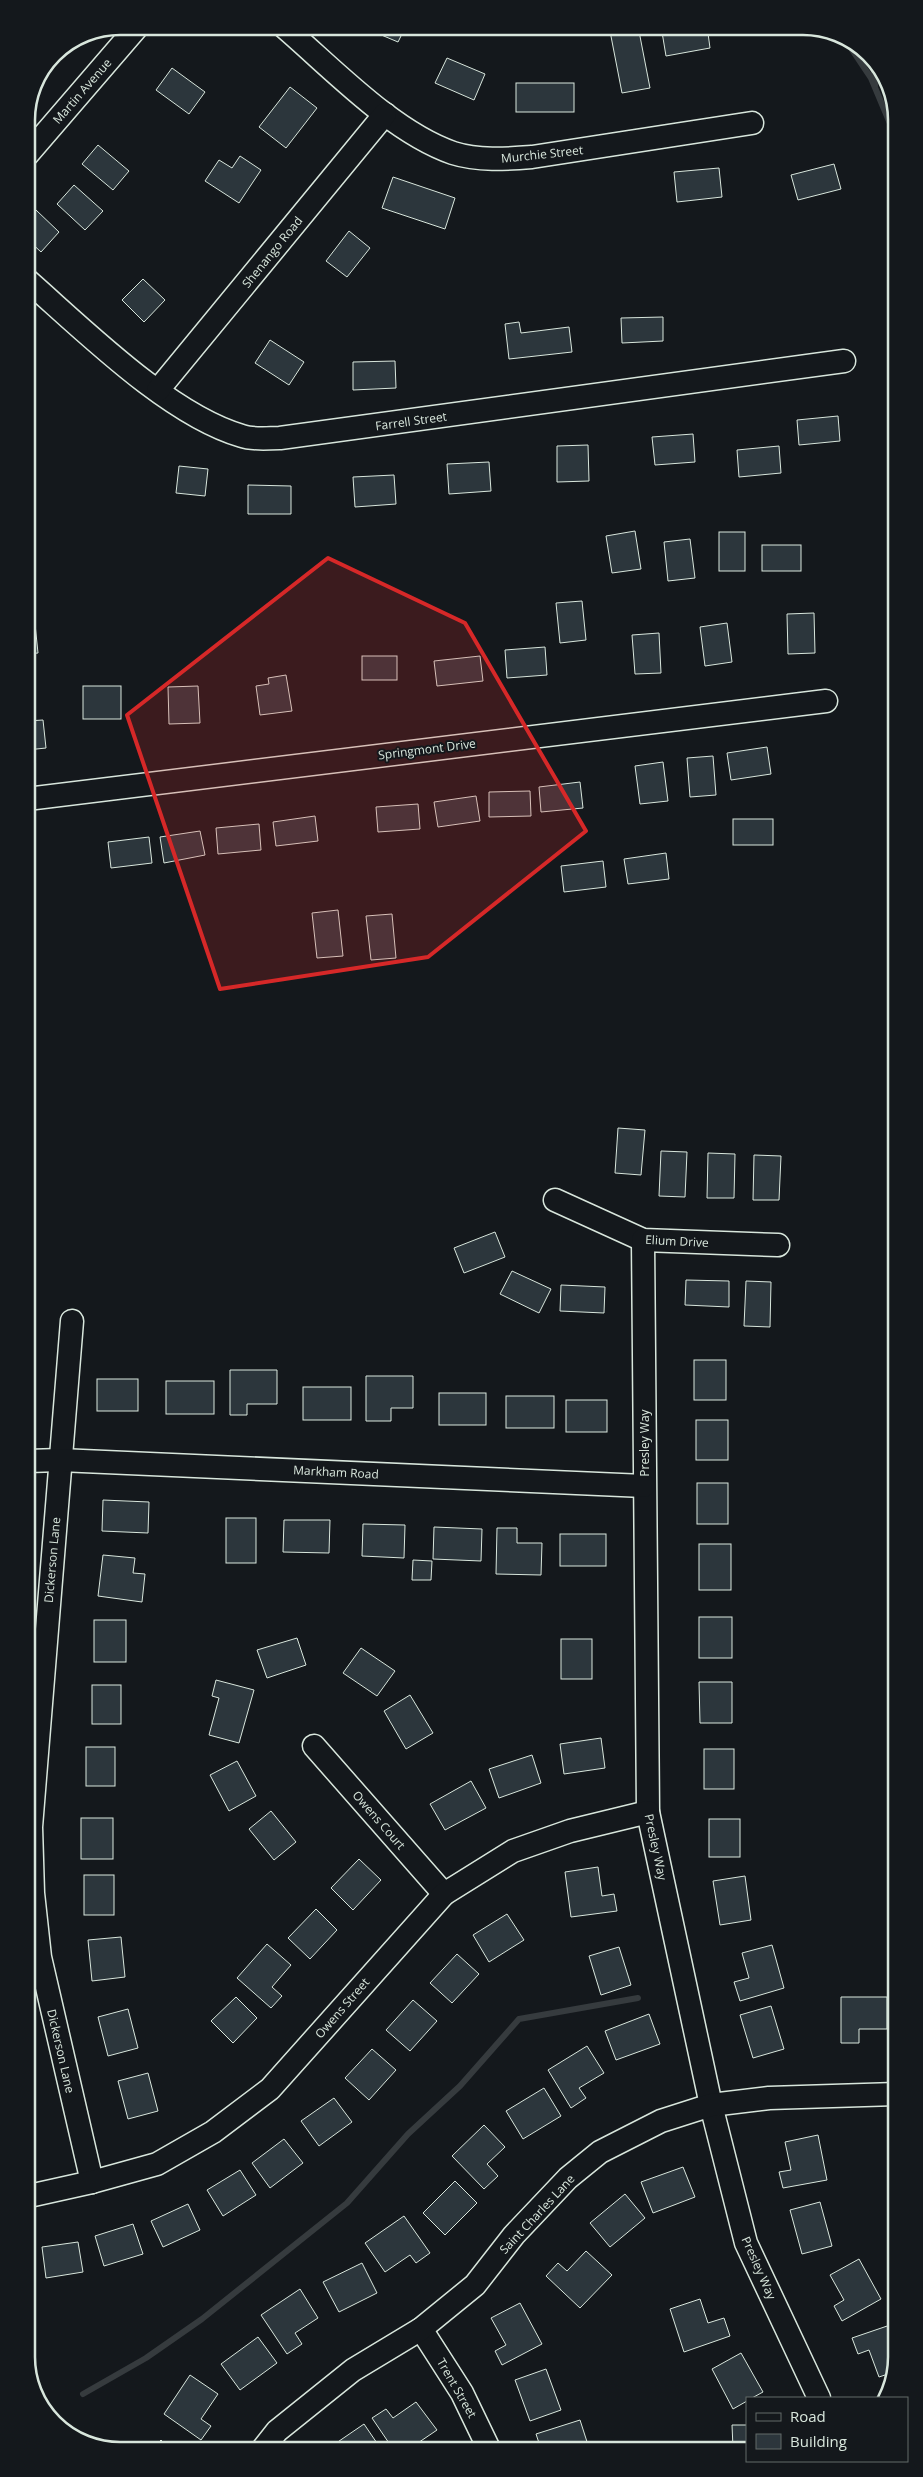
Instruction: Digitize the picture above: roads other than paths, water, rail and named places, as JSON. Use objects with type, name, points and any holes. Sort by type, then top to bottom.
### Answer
[{"type":"street","name":"Martin Avenue","points":[[35,146],[130,35]]},
{"type":"street","name":"Murchie Street","points":[[294,35],[385,114],[418,136],[454,153],[495,160],[576,151],[752,123]]},
{"type":"street","name":"Shenango Road","points":[[158,390],[385,114]]},
{"type":"street","name":"Farrell Street","points":[[35,287],[158,390],[193,415],[243,437],[280,438],[844,361]]},
{"type":"street","name":"Springmont Drive","points":[[35,798],[826,701]]},
{"type":"street","name":"Elium Drive","points":[[555,1200],[643,1240],[778,1246]]},
{"type":"street","name":"Presley Way","points":[[643,1240],[648,1812],[711,2106],[746,2243],[819,2397]]},
{"type":"street","name":"Dickerson Lane","points":[[35,1776],[72,1321]]},
{"type":"street","name":"Markham Road","points":[[35,1461],[60,1460],[644,1486]]},
{"type":"street","name":"Owens Court","points":[[314,1746],[444,1894]]},
{"type":"street","name":"Owens Street","points":[[35,2195],[92,2182],[156,2164],[213,2132],[270,2089],[444,1894],[513,1851],[570,1831],[648,1812]]},
{"type":"street","name":"Dickerson Lane","points":[[35,1917],[40,1957],[92,2182]]},
{"type":"street","name":"Saint Charles Lane","points":[[268,2442],[277,2431],[353,2370],[421,2329],[475,2285],[521,2228],[568,2178],[600,2152],[661,2121],[711,2106],[769,2098],[888,2094]]},
{"type":"street","name":"Trent Street","points":[[421,2329],[462,2393],[486,2442]]},
{"type":"waterway","points":[[853,52],[871,78],[888,118]]},
{"type":"waterway","points":[[874,74],[875,85]]},
{"type":"waterway","points":[[83,2394],[146,2358],[202,2319],[347,2203],[408,2134],[460,2086],[519,2019],[638,1998]]}]
